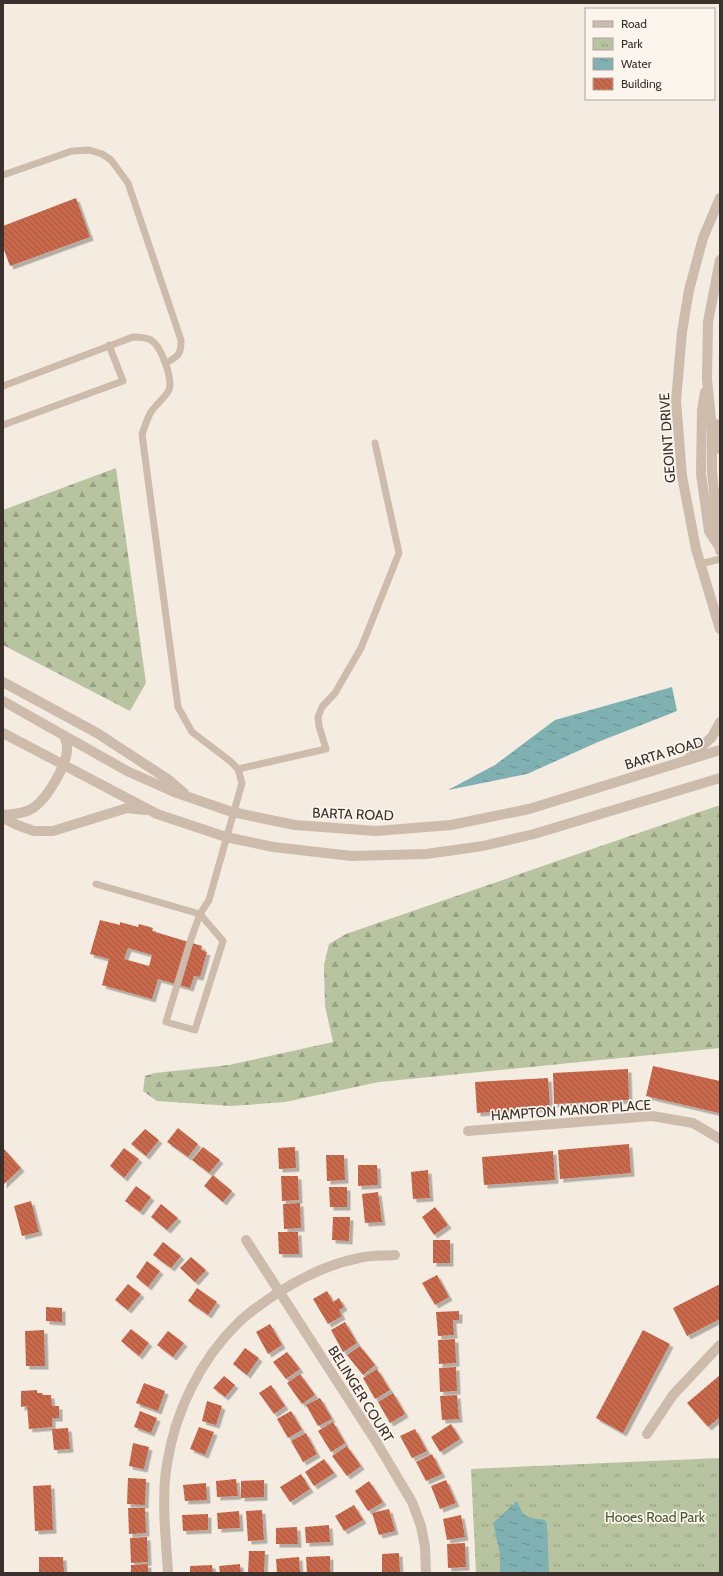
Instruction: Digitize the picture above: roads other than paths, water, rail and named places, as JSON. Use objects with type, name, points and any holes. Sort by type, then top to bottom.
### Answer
[{"type":"street","name":"GEOINT DRIVE","points":[[720,198],[703,238],[689,290],[682,332],[676,401],[682,476],[696,549],[720,629]]},
{"type":"street","points":[[720,260],[708,322],[707,379],[702,410],[701,474],[709,531],[720,547]]},
{"type":"street","points":[[707,379],[720,449]]},
{"type":"street","points":[[3,682],[97,733],[170,780],[189,797]]},
{"type":"street","name":"BARTA ROAD","points":[[3,701],[127,771],[174,792],[232,812],[295,825],[376,831],[451,825],[530,809],[720,750]]},
{"type":"street","points":[[686,760],[712,737],[720,722]]},
{"type":"street","points":[[3,733],[157,814],[226,837],[273,847],[352,856],[426,854],[483,846],[534,834],[720,778]]},
{"type":"street","points":[[3,817],[19,814],[33,808],[47,793],[66,758],[68,746],[64,735]]},
{"type":"street","points":[[3,817],[17,825],[34,831],[53,831],[128,808],[148,810]]},
{"type":"street","name":"HAMPTON MANOR PLACE","points":[[468,1131],[652,1116],[694,1123],[720,1139]]},
{"type":"street","name":"BELINGER COURT","points":[[246,1240],[377,1444],[412,1502],[421,1526],[425,1547],[426,1573]]},
{"type":"street","points":[[168,1573],[165,1499],[167,1465],[174,1430],[185,1401],[198,1375],[218,1344],[237,1323],[252,1311],[302,1278],[339,1262],[360,1257],[395,1255]]},
{"type":"street","points":[[647,1434],[673,1395],[720,1345]]},
{"type":"lane","points":[[3,175],[72,151],[89,150],[102,154],[112,160],[128,183],[181,340],[181,350],[177,357],[166,362]]},
{"type":"lane","points":[[3,386],[133,337],[142,337],[151,340],[158,347],[166,362],[169,390],[150,413],[142,434],[178,707],[192,732],[230,761],[238,769],[242,783],[232,812],[209,900],[200,914],[190,942],[166,1022],[195,1030],[223,941],[200,914],[96,884]]},
{"type":"lane","points":[[3,425],[123,381],[109,345]]},
{"type":"lane","points":[[238,769],[326,749],[319,726],[318,717],[322,707],[335,693],[361,648],[399,553],[374,443]]},
{"type":"lane","points":[[700,564],[720,559]]},
{"type":"water","points":[[672,687],[677,711],[598,742],[527,774],[448,790],[495,765],[555,720]]},
{"type":"water","points":[[517,1501],[526,1516],[545,1520],[547,1524],[549,1573],[500,1573],[500,1554],[493,1523]]},
{"type":"park label","name":"Hooes Road Park","points":[[655,1517]]}]
